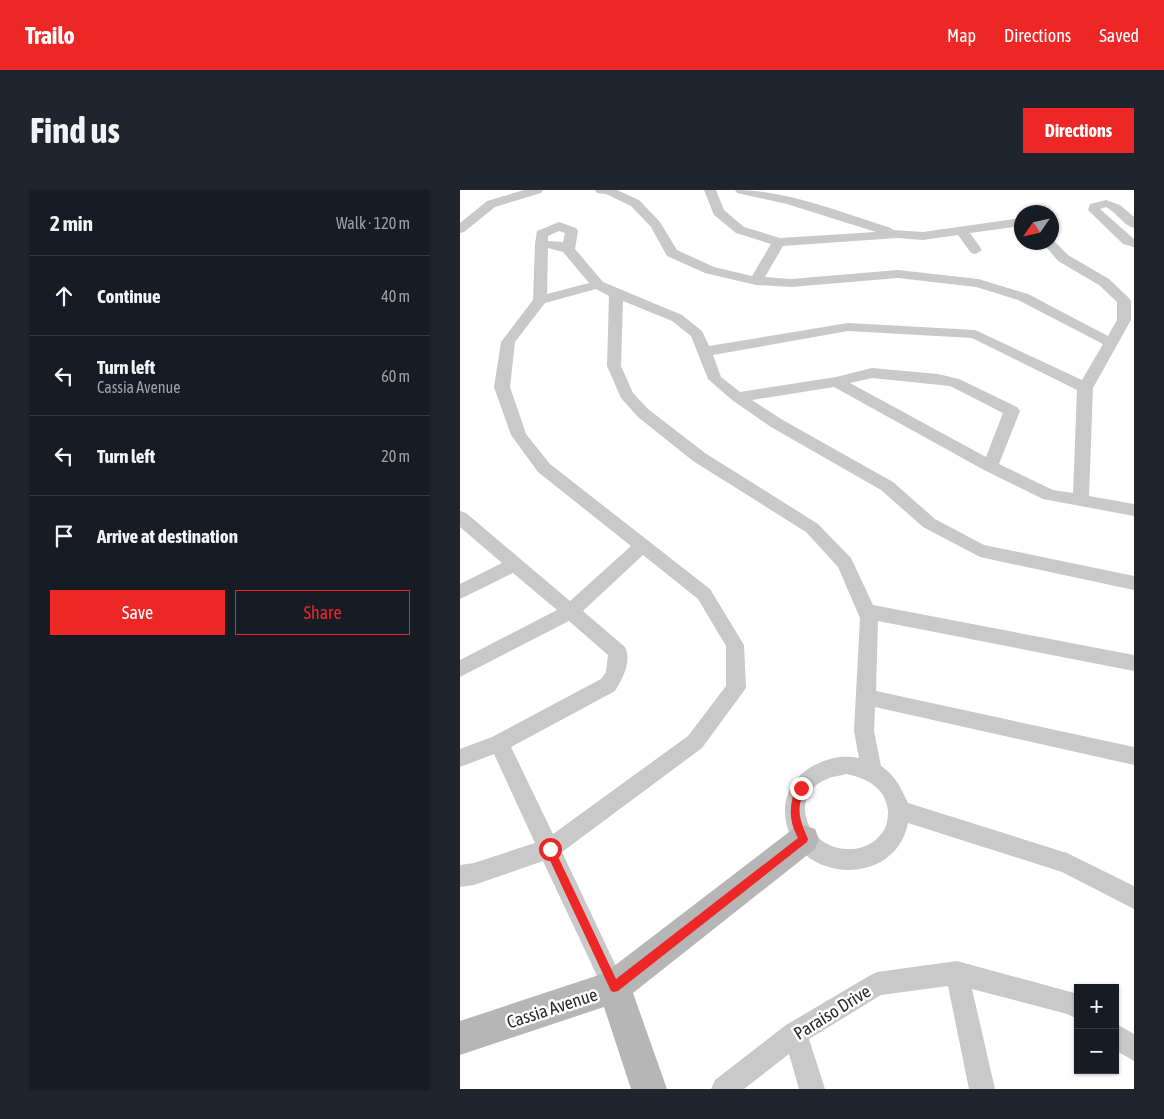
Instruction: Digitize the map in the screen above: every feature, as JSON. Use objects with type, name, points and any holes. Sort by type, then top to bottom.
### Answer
[{"type":"street","points":[[460,229],[491,204],[537,190]]},
{"type":"street","points":[[601,190],[609,191],[635,203],[656,226],[672,253],[710,270],[756,281],[791,283],[898,274],[978,284],[1023,297],[1111,343]]},
{"type":"street","points":[[710,190],[718,212],[740,230],[779,242],[897,234],[923,236],[1014,223]]},
{"type":"street","points":[[741,190],[790,200],[897,234]]},
{"type":"street","points":[[1134,224],[1114,204],[1094,207],[1094,210],[1128,242],[1134,243]]},
{"type":"street","points":[[962,231],[976,250]]},
{"type":"street","points":[[756,281],[779,242]]},
{"type":"street","points":[[460,876],[474,874],[550,849],[695,742],[736,688],[735,646],[704,594],[544,468],[519,434],[502,387],[508,342],[540,300],[541,244],[559,245],[568,249],[598,285],[677,318],[697,334],[715,380],[776,423],[887,486],[929,523],[980,551],[1131,580]]},
{"type":"street","points":[[1056,250],[1063,258],[1104,282],[1124,301],[1124,320],[1085,388],[1081,500]]},
{"type":"street","points":[[540,300],[598,285]]},
{"type":"street","points":[[616,294],[614,366],[626,395],[643,414],[699,457],[812,528],[845,563],[869,618],[864,731],[871,771]]},
{"type":"street","points":[[703,352],[848,327],[975,334],[1085,388]]},
{"type":"street","points":[[737,397],[836,382],[872,373],[954,382],[1012,411],[990,466]]},
{"type":"street","points":[[836,382],[990,466],[1049,494],[1134,510]]},
{"type":"street","points":[[460,758],[499,743],[608,685],[615,674],[618,652],[461,520]]},
{"type":"street","points":[[460,669],[570,612],[642,546]]},
{"type":"street","points":[[460,592],[515,564]]},
{"type":"street","points":[[865,611],[1134,663]]},
{"type":"street","points":[[866,697],[1134,756]]},
{"type":"street","points":[[499,743],[614,987],[649,1089]]},
{"type":"street","points":[[846,765],[871,771],[890,788],[899,810],[895,833],[888,844],[866,858],[852,860],[838,860],[825,856],[813,849],[797,827],[794,814],[801,788],[809,778],[820,771],[834,766],[846,765]]},
{"type":"street","points":[[899,810],[1067,863],[1134,898]]},
{"type":"street","name":"Cassia Avenue","points":[[460,1038],[614,987],[804,839]]},
{"type":"street","points":[[982,1089],[957,973],[1074,1005]]},
{"type":"street","name":"Paraiso Drive","points":[[724,1089],[795,1034],[877,984],[957,973]]},
{"type":"street","points":[[795,1034],[812,1089]]},
{"type":"street","points":[[1119,1038],[1134,1049]]},
{"type":"route","points":[[550,849],[614,987],[804,839],[797,827],[794,814],[801,788]]}]
